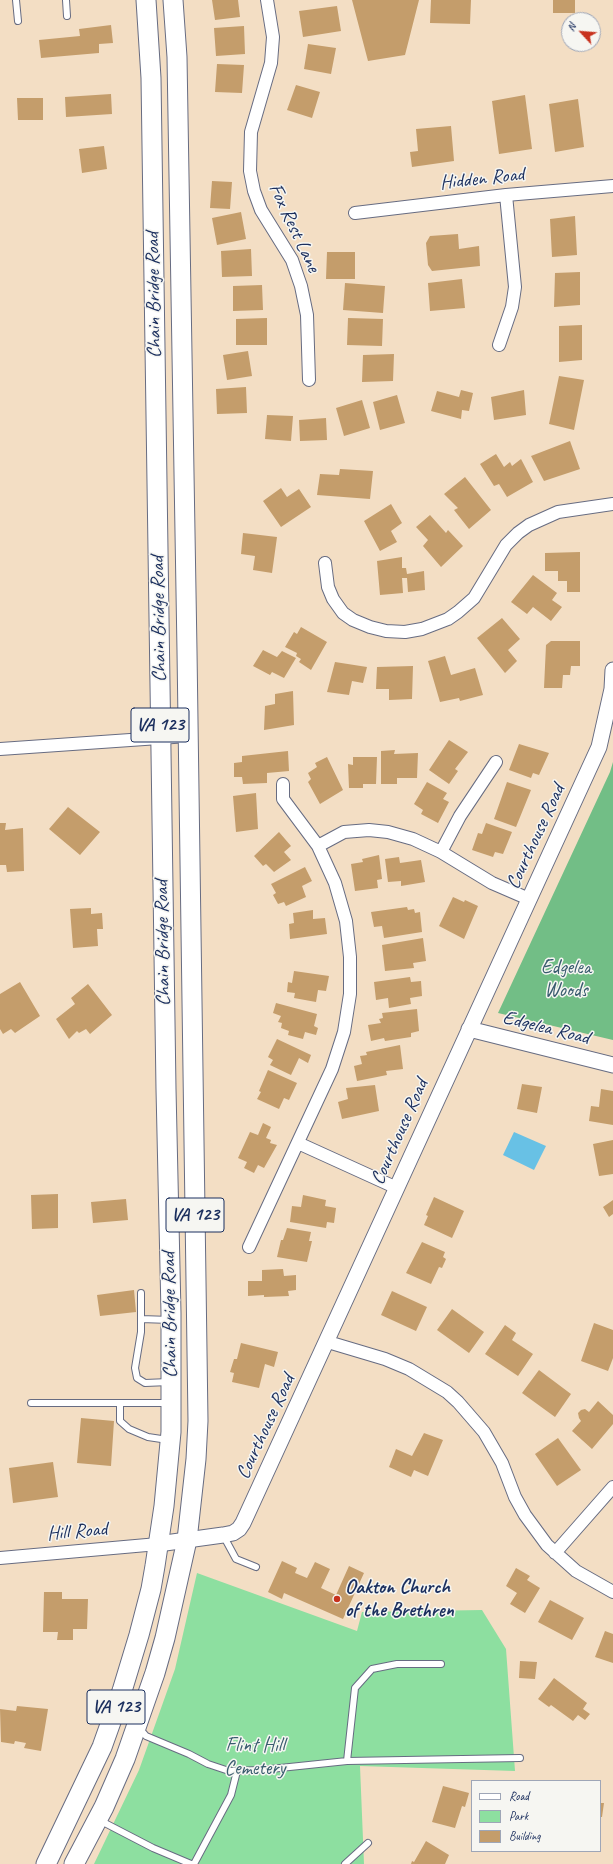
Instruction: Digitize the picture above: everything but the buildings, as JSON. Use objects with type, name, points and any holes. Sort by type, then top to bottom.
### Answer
[{"type":"main road","name":"Chain Bridge Road","points":[[46,1864],[102,1747],[122,1691],[151,1589],[158,1544],[170,1440],[171,1320],[160,737],[151,78],[146,0]]},
{"type":"main road","name":"Chain Bridge Road","points":[[74,1864],[98,1819],[125,1759],[165,1638],[187,1540],[196,1466],[198,1421],[188,736],[177,76],[173,0]]},
{"type":"street","name":"Fox Rest Lane","points":[[267,0],[273,37],[271,63],[251,132],[250,171],[254,191],[261,210],[292,260],[301,286],[307,315],[309,380]]},
{"type":"street","name":"Hidden Road","points":[[355,213],[506,195],[613,186]]},
{"type":"street","points":[[499,345],[512,307],[515,287],[506,195]]},
{"type":"street","points":[[325,563],[328,587],[333,599],[343,613],[353,620],[370,627],[386,631],[405,632],[422,629],[448,619],[474,598],[506,545],[529,525],[558,512],[613,504]]},
{"type":"street","name":"Courthouse Road","points":[[158,1544],[233,1533],[239,1529],[243,1523],[328,1342],[469,1029],[599,747],[612,689],[613,670]]},
{"type":"street","points":[[0,749],[188,736]]},
{"type":"street","points":[[441,852],[464,810],[496,762]]},
{"type":"street","points":[[250,1247],[332,1069],[344,1032],[350,994],[350,957],[346,921],[335,883],[318,846],[283,799],[283,784]]},
{"type":"street","points":[[318,846],[344,832],[369,830],[388,832],[414,838],[441,852],[492,883],[529,899]]},
{"type":"street","name":"Edgelea Road","points":[[469,1029],[613,1065]]},
{"type":"street","points":[[298,1143],[397,1188]]},
{"type":"street","points":[[328,1342],[385,1359],[409,1368],[435,1384],[458,1402],[484,1432],[502,1463],[515,1498],[536,1530],[555,1553],[576,1571],[613,1592]]},
{"type":"street","points":[[555,1553],[613,1487]]},
{"type":"street","name":"Hill Road","points":[[0,1558],[158,1544]]},
{"type":"lane","points":[[16,0],[18,21]]},
{"type":"lane","points":[[66,0],[67,16]]},
{"type":"lane","points":[[141,1293],[140,1343],[136,1352],[135,1368],[138,1378],[145,1383],[171,1382]]},
{"type":"lane","points":[[141,1320],[171,1320]]},
{"type":"lane","points":[[31,1403],[170,1403]]},
{"type":"lane","points":[[120,1403],[120,1421],[129,1429],[148,1437],[170,1440]]},
{"type":"lane","points":[[223,1535],[236,1559],[256,1567]]},
{"type":"lane","points":[[347,1761],[355,1688],[372,1669],[397,1664],[441,1664]]},
{"type":"lane","points":[[137,1725],[146,1736],[189,1754],[208,1764],[229,1771],[261,1770],[347,1761],[520,1758]]},
{"type":"lane","points":[[194,1864],[231,1796],[237,1771]]},
{"type":"lane","points":[[98,1819],[153,1848],[191,1864]]},
{"type":"lane","points":[[345,1864],[368,1843]]},
{"type":"green space","name":"Edgelea Woods","points":[[613,762],[613,1040],[498,1013],[610,772]]},
{"type":"green space","name":"Flint Hill Cemetery","points":[[197,1573],[357,1631],[362,1612],[482,1610],[506,1649],[515,1771],[360,1766],[364,1864],[94,1864],[139,1770],[175,1669]]},
{"type":"water","points":[[514,1132],[546,1146],[534,1170],[503,1155]]},
{"type":"place","name":"Oakton Church of the Brethren","points":[[337,1599]]}]
